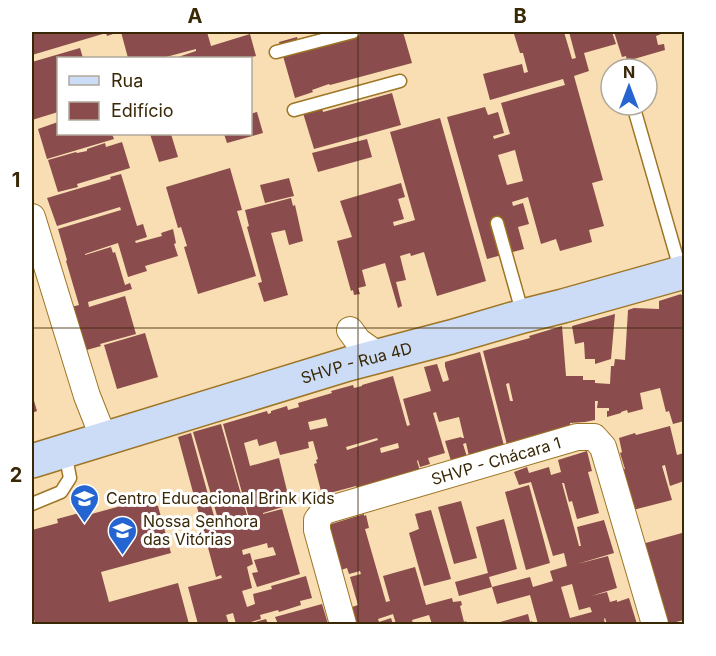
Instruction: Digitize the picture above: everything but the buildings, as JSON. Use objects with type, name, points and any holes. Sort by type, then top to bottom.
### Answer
[{"type":"street","points":[[32,216],[87,396],[104,439]]},
{"type":"street","name":"SHVP - Rua 4D","points":[[32,461],[364,360],[683,273]]},
{"type":"street","name":"SHVP - Chácara 1","points":[[343,624],[317,530],[317,520],[324,511],[578,437],[594,437],[603,447],[655,624]]},
{"type":"lane","points":[[276,52],[353,32]]},
{"type":"lane","points":[[294,110],[400,81]]},
{"type":"lane","points":[[637,117],[683,273]]},
{"type":"lane","points":[[497,223],[523,316]]},
{"type":"lane","points":[[32,504],[61,492],[70,478],[64,451]]},
{"type":"place","name":"Centro Educacional Brink Kids","points":[[85,524]]},
{"type":"place","name":"Nossa Senhora das Vitórias","points":[[122,556]]}]
